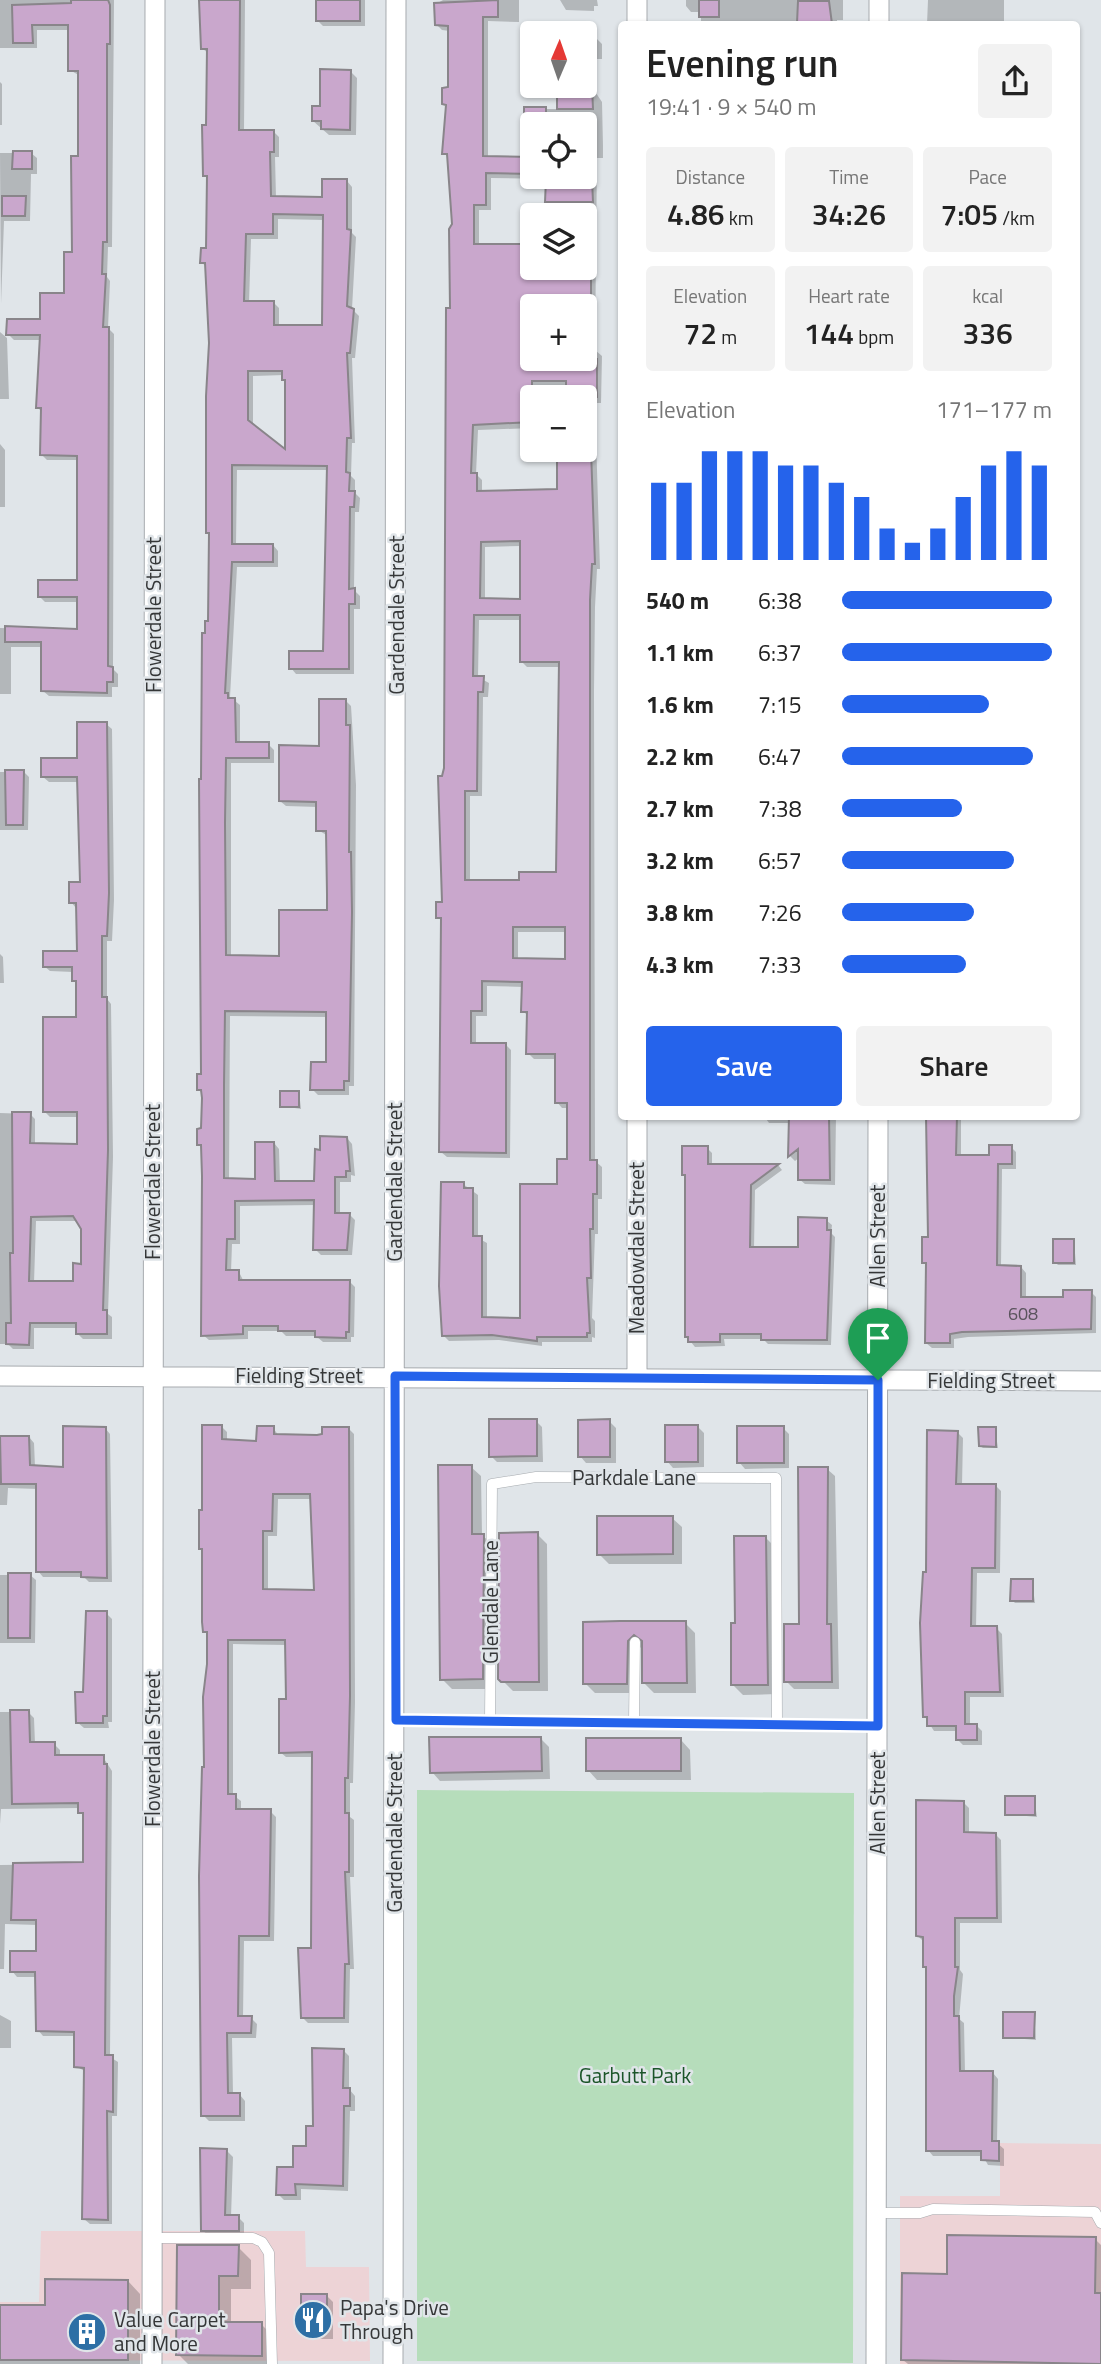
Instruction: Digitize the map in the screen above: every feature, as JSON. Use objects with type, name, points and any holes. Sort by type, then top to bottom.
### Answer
[{"type":"street","name":"Flowerdale Street","points":[[152,2364],[155,0]]},
{"type":"street","name":"Gardendale Street","points":[[393,2364],[396,1720],[396,0]]},
{"type":"street","points":[[637,0],[637,21]]},
{"type":"street","points":[[879,0],[879,21]]},
{"type":"street","name":"Meadowdale Street","points":[[637,1120],[637,1379]]},
{"type":"street","name":"Allen Street","points":[[876,2364],[879,2213],[878,1120]]},
{"type":"street","name":"Fielding Street","points":[[0,1376],[1101,1381]]},
{"type":"lane","name":"Parkdale Lane","points":[[492,1484],[536,1477],[776,1478],[776,1724]]},
{"type":"lane","name":"Glendale Lane","points":[[490,1721],[492,1484]]},
{"type":"lane","points":[[634,1722],[635,1642]]},
{"type":"lane","points":[[396,1720],[878,1726]]},
{"type":"lane","points":[[879,2213],[920,2213],[933,2209],[1095,2212],[1101,2223]]},
{"type":"lane","points":[[152,2238],[253,2238],[262,2242],[269,2253],[272,2364]]},
{"type":"shaded area","points":[[1000,2143],[1101,2144],[1101,2364],[900,2364],[900,2196],[1000,2196]]},
{"type":"shaded area","points":[[41,2231],[305,2231],[306,2267],[369,2267],[370,2361],[0,2360],[0,2302],[39,2302]]},
{"type":"green space","name":"Garbutt Park","points":[[417,1790],[854,1793],[853,2363],[417,2361]]},
{"type":"building","points":[[71,0],[108,0],[110,5],[110,44],[107,44],[107,242],[103,242],[102,274],[106,274],[103,327],[109,327],[108,666],[113,667],[113,682],[107,682],[107,693],[41,691],[41,642],[5,642],[5,626],[77,629],[77,597],[38,597],[38,580],[77,580],[77,456],[40,455],[41,408],[36,408],[40,335],[6,335],[7,319],[40,319],[40,293],[64,293],[64,252],[72,252],[71,156],[78,156],[78,71],[68,71],[68,25],[32,25],[33,43],[13,43],[12,5],[71,3]]},
{"type":"building","points":[[199,0],[240,0],[239,130],[274,130],[274,152],[270,152],[271,196],[322,197],[322,179],[347,179],[347,229],[351,230],[347,306],[354,309],[350,353],[347,353],[351,438],[347,438],[346,472],[350,473],[349,491],[355,491],[354,507],[350,507],[349,589],[355,588],[355,604],[349,604],[349,669],[289,669],[289,651],[323,651],[327,466],[232,465],[232,544],[273,544],[273,562],[232,562],[225,693],[228,693],[228,698],[235,698],[236,742],[269,742],[269,758],[226,758],[225,823],[226,955],[279,956],[279,910],[327,910],[327,894],[326,831],[316,831],[316,802],[279,801],[279,745],[319,746],[319,699],[346,699],[346,725],[350,725],[349,852],[352,912],[349,1081],[344,1081],[344,1090],[310,1090],[311,1062],[326,1062],[326,1012],[225,1011],[224,1085],[224,1178],[255,1179],[255,1142],[274,1142],[275,1181],[314,1181],[315,1149],[320,1150],[320,1136],[347,1137],[350,1171],[346,1171],[346,1177],[335,1177],[335,1213],[350,1213],[347,1250],[313,1250],[314,1200],[235,1201],[235,1239],[227,1239],[226,1270],[239,1270],[239,1280],[350,1280],[349,1332],[346,1332],[346,1338],[315,1337],[315,1331],[278,1331],[278,1326],[243,1326],[243,1334],[201,1336],[202,1176],[201,1145],[197,1145],[197,1129],[201,1128],[202,1098],[201,1090],[197,1090],[197,1074],[201,1074],[199,779],[202,633],[205,633],[205,621],[208,621],[206,396],[209,343],[205,263],[200,263],[201,248],[206,248],[207,176],[203,176],[202,125],[206,125],[207,49],[201,49]],"holes":[[[273,214],[323,215],[322,325],[274,325],[274,301],[244,301],[246,234],[273,234]],[[248,371],[282,371],[282,380],[285,380],[285,449],[248,420]]]},
{"type":"building","points":[[316,0],[360,0],[360,21],[316,21]]},
{"type":"building","points":[[498,0],[498,17],[483,17],[483,156],[520,157],[520,174],[486,173],[486,205],[474,205],[474,244],[520,244],[520,280],[591,280],[591,294],[520,294],[520,371],[597,371],[597,385],[532,381],[532,385],[520,385],[520,423],[473,425],[471,473],[477,473],[477,491],[557,489],[557,462],[591,462],[595,564],[592,564],[590,600],[590,1160],[597,1160],[597,1194],[593,1194],[593,1229],[590,1229],[591,1278],[587,1278],[590,1333],[587,1333],[587,1337],[537,1337],[537,1341],[492,1335],[442,1336],[439,1286],[441,1182],[464,1182],[464,1188],[473,1188],[473,1236],[482,1236],[482,1317],[520,1318],[520,1184],[557,1184],[557,1159],[567,1159],[567,1103],[555,1103],[555,1054],[526,1054],[527,1012],[521,1012],[522,982],[482,981],[482,1011],[471,1011],[471,1043],[506,1043],[506,1153],[439,1152],[441,918],[436,918],[436,902],[442,902],[438,776],[442,776],[444,768],[446,308],[450,308],[449,229],[452,224],[447,154],[442,154],[446,105],[442,104],[442,88],[448,87],[448,26],[435,25],[434,3]],"holes":[[[520,541],[520,599],[480,598],[481,542]],[[474,615],[520,615],[520,662],[559,662],[556,872],[519,872],[519,880],[465,880],[465,791],[477,791],[478,692],[483,692],[484,676],[473,676]],[[513,927],[565,927],[565,959],[513,958]]]},
{"type":"building","points":[[699,0],[719,0],[719,17],[699,17]]},
{"type":"building","points":[[798,1],[829,1],[832,21],[797,21]]},
{"type":"building","points":[[320,69],[351,70],[350,130],[321,129],[321,121],[312,121],[312,106],[320,106]]},
{"type":"building","points":[[557,98],[593,98],[593,109],[557,109]]},
{"type":"building","points":[[524,107],[546,107],[546,112],[524,112]]},
{"type":"building","points":[[13,151],[32,151],[32,169],[12,169]]},
{"type":"building","points":[[546,189],[592,189],[593,202],[545,202]]},
{"type":"building","points":[[2,196],[26,196],[25,216],[2,216]]},
{"type":"building","points":[[77,722],[107,722],[109,893],[107,936],[102,936],[102,997],[107,997],[108,1150],[103,1310],[107,1310],[107,1334],[76,1334],[76,1323],[30,1323],[29,1345],[6,1344],[6,1323],[11,1323],[10,1253],[13,1253],[12,1112],[31,1112],[30,1143],[77,1144],[77,1112],[43,1112],[43,1017],[76,1017],[76,981],[72,981],[72,967],[43,967],[43,951],[77,951],[76,903],[69,903],[69,882],[80,882],[77,777],[41,777],[41,758],[77,758]],"holes":[[[73,1216],[81,1229],[81,1264],[73,1263],[73,1281],[29,1281],[31,1217]]]},
{"type":"building","points":[[5,770],[24,770],[23,825],[6,825]]},
{"type":"building","points":[[280,1091],[299,1091],[299,1107],[280,1107]]},
{"type":"building","points":[[789,1120],[829,1120],[830,1180],[798,1180],[798,1149],[788,1157]]},
{"type":"building","points":[[926,1120],[957,1120],[956,1155],[989,1155],[989,1145],[1012,1145],[1012,1164],[998,1164],[997,1265],[1021,1266],[1021,1297],[1063,1297],[1063,1290],[1092,1290],[1091,1329],[962,1332],[950,1334],[950,1343],[925,1343],[926,1263],[922,1263],[922,1237],[928,1237]]},
{"type":"building","points":[[682,1146],[708,1146],[708,1164],[779,1164],[751,1185],[750,1247],[798,1247],[798,1217],[827,1218],[827,1230],[831,1230],[827,1340],[761,1340],[761,1334],[720,1334],[720,1342],[688,1342],[688,1337],[685,1337],[685,1175],[682,1175]]},
{"type":"building","points":[[1053,1239],[1074,1239],[1074,1263],[1053,1263]]},
{"type":"building","points":[[489,1419],[537,1419],[537,1456],[489,1457]]},
{"type":"building","points":[[610,1419],[610,1457],[578,1457],[578,1420]]},
{"type":"building","points":[[202,1425],[222,1425],[222,1439],[256,1441],[257,1426],[274,1426],[274,1434],[317,1435],[322,1434],[322,1427],[349,1427],[350,1696],[345,1813],[349,1813],[349,1872],[345,1872],[349,1964],[345,1964],[344,2018],[301,2018],[298,1948],[311,1948],[312,1752],[279,1753],[279,1699],[286,1699],[285,1640],[228,1640],[228,1794],[236,1794],[236,1809],[271,1809],[269,1936],[239,1936],[238,2016],[252,2016],[251,2033],[227,2033],[228,2093],[240,2093],[240,2116],[201,2116],[199,1876],[204,1767],[203,1697],[207,1664],[207,1632],[203,1632],[202,1622],[202,1549],[199,1549],[199,1510],[202,1510]],"holes":[[[273,1494],[310,1494],[314,1590],[263,1589],[263,1531],[272,1531]]]},
{"type":"building","points":[[665,1425],[698,1425],[698,1462],[665,1462]]},
{"type":"building","points":[[63,1426],[106,1427],[107,1578],[81,1577],[81,1572],[36,1572],[36,1484],[1,1484],[0,1436],[29,1436],[30,1465],[63,1467]]},
{"type":"building","points":[[737,1426],[784,1426],[784,1463],[737,1463]]},
{"type":"building","points":[[978,1427],[996,1427],[996,1447],[979,1446]]},
{"type":"building","points":[[927,1430],[958,1431],[956,1484],[996,1484],[995,1568],[972,1568],[971,1626],[997,1626],[1000,1692],[965,1692],[965,1724],[977,1724],[977,1740],[956,1740],[956,1726],[927,1726],[927,1717],[923,1717],[920,1623],[923,1572],[926,1572]]},
{"type":"building","points":[[438,1465],[472,1465],[472,1534],[484,1534],[483,1679],[440,1680]]},
{"type":"building","points":[[798,1467],[828,1467],[827,1624],[831,1624],[832,1682],[784,1682],[784,1624],[799,1624]]},
{"type":"building","points":[[597,1516],[673,1516],[673,1554],[597,1555]]},
{"type":"building","points":[[538,1532],[539,1682],[501,1682],[498,1679],[499,1533]]},
{"type":"building","points":[[734,1536],[766,1536],[768,1685],[731,1685],[731,1623],[735,1623]]},
{"type":"building","points":[[8,1573],[31,1573],[30,1638],[8,1638]]},
{"type":"building","points":[[1011,1579],[1033,1579],[1033,1601],[1010,1601]]},
{"type":"building","points":[[86,1611],[107,1611],[107,1716],[103,1716],[103,1723],[76,1723],[75,1692],[83,1692]]},
{"type":"building","points":[[686,1621],[687,1683],[642,1683],[642,1641],[634,1635],[628,1641],[627,1684],[583,1684],[583,1622]]},
{"type":"building","points":[[10,1710],[29,1710],[30,1742],[55,1742],[55,1755],[104,1755],[104,1764],[107,1764],[105,2055],[113,2055],[113,2112],[107,2111],[108,2220],[82,2219],[84,2068],[74,2067],[74,2032],[36,2031],[35,1972],[10,1972],[10,1951],[36,1951],[36,1920],[11,1920],[13,1863],[83,1862],[83,1813],[78,1813],[78,1803],[12,1804]]},
{"type":"building","points":[[429,1737],[541,1737],[542,1771],[430,1773]]},
{"type":"building","points":[[586,1738],[681,1738],[681,1771],[586,1771]]},
{"type":"building","points":[[1005,1796],[1035,1796],[1035,1815],[1005,1815]]},
{"type":"building","points":[[916,1800],[964,1801],[964,1832],[996,1833],[997,1918],[955,1918],[955,1967],[958,1967],[954,2016],[959,2016],[960,2071],[993,2071],[992,2141],[999,2141],[999,2161],[981,2160],[981,2151],[926,2151],[926,1967],[923,1967],[923,1937],[916,1936]]},
{"type":"building","points":[[1003,2012],[1035,2012],[1034,2038],[1003,2038]]},
{"type":"building","points":[[312,2048],[344,2049],[343,2088],[350,2088],[350,2106],[344,2106],[343,2186],[295,2184],[296,2195],[276,2195],[277,2167],[293,2167],[293,2146],[306,2146],[306,2126],[313,2126]]},
{"type":"building","points":[[200,2148],[227,2149],[225,2215],[239,2215],[239,2231],[201,2231]]},
{"type":"building","points":[[947,2235],[1096,2237],[1095,2293],[1101,2293],[1101,2364],[901,2360],[902,2273],[947,2274]]},
{"type":"building","points":[[177,2245],[239,2245],[238,2276],[219,2276],[219,2322],[262,2322],[262,2356],[176,2355]]},
{"type":"building","name":"Value Carpet and More","points":[[45,2279],[128,2280],[128,2360],[0,2360],[0,2305],[45,2305]]},
{"type":"building","name":"Papa's Drive Through","points":[[301,2294],[327,2294],[327,2333],[301,2333]]},
{"type":"place","name":"Papa's Drive Through","points":[[313,2320]]},
{"type":"place","name":"Value Carpet and More","points":[[87,2332]]},
{"type":"route","points":[[395,1376],[878,1380],[878,1726],[396,1720],[395,1376]]}]
